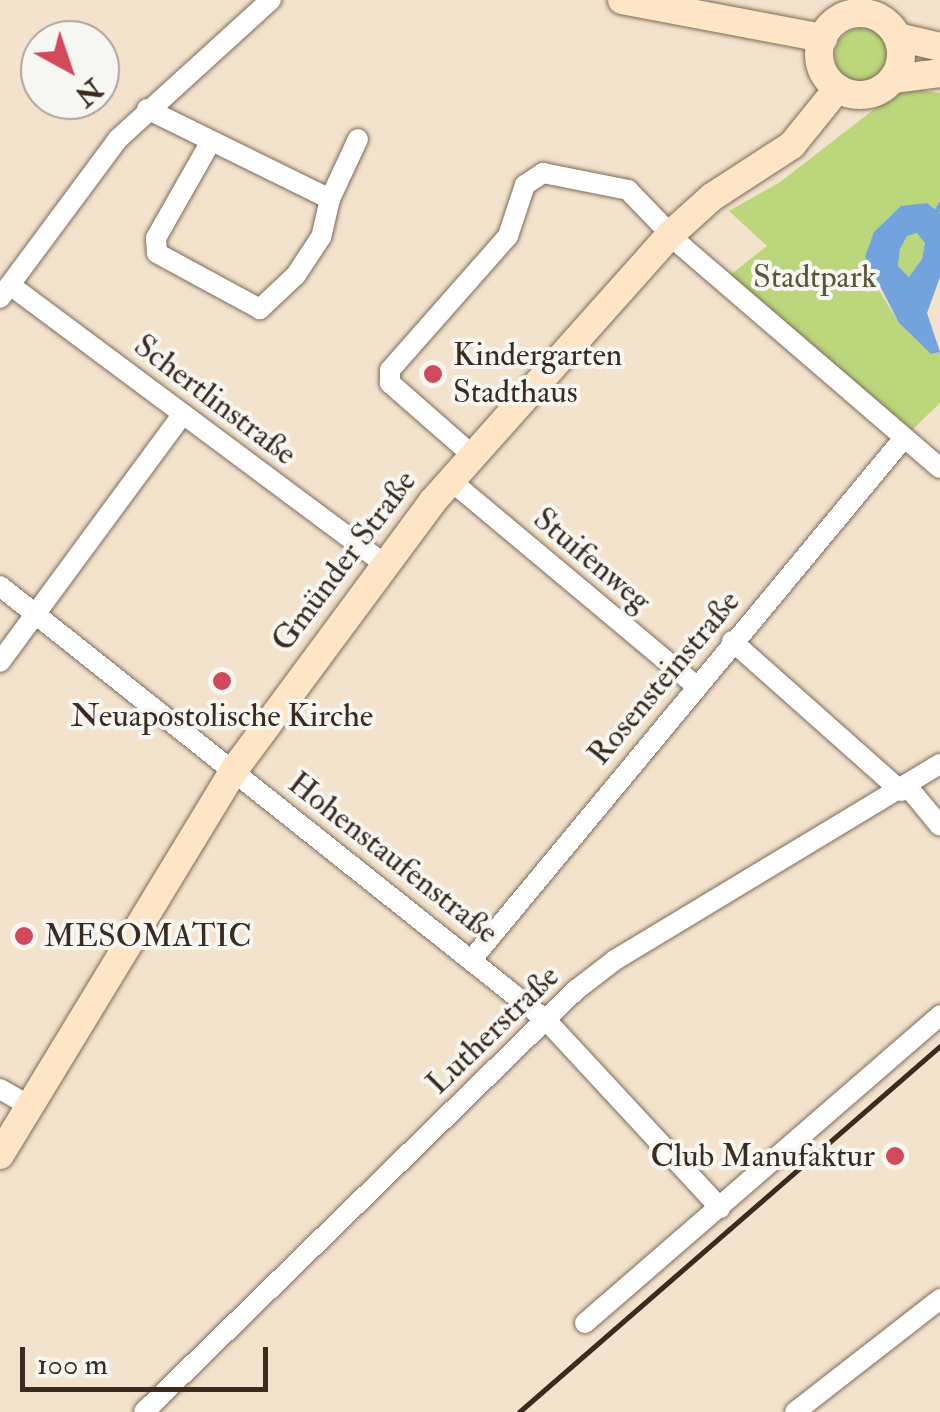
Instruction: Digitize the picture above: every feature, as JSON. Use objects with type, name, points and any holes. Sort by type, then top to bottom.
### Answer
[{"type":"street","points":[[5,292],[147,108],[271,0]]},
{"type":"street","points":[[622,0],[713,8],[822,38]]},
{"type":"street","points":[[893,79],[901,59],[898,38],[882,19],[857,6],[822,38],[823,70],[838,88],[873,93],[893,79],[940,74]]},
{"type":"street","points":[[898,38],[940,47]]},
{"type":"street","name":"Gmünder Straße","points":[[0,1155],[234,770],[384,564],[472,454],[670,234],[712,197],[792,145],[838,88]]},
{"type":"street","points":[[147,108],[210,144],[330,198]]},
{"type":"street","points":[[210,144],[156,238],[156,252],[260,309],[296,275],[321,237],[330,198],[358,139]]},
{"type":"street","points":[[472,454],[390,383],[390,370],[508,236],[531,176],[562,176],[628,190],[670,234],[940,468]]},
{"type":"street","name":"Schertlinstraße","points":[[5,292],[183,414],[384,564]]},
{"type":"street","points":[[0,662],[183,414]]},
{"type":"street","name":"Rosensteinstraße","points":[[472,958],[904,438]]},
{"type":"street","name":"Stuifenweg","points":[[450,480],[696,686]]},
{"type":"street","name":"Hohenstaufenstraße","points":[[0,586],[472,958],[546,1021],[720,1208]]},
{"type":"street","points":[[732,642],[905,789],[940,826]]},
{"type":"street","name":"Lutherstraße","points":[[144,1412],[546,1021],[614,960],[905,789],[940,764]]},
{"type":"street","points":[[585,1323],[940,1016]]},
{"type":"street","points":[[0,1090],[29,1106]]},
{"type":"street","points":[[796,1412],[940,1300]]},
{"type":"green space","points":[[862,28],[881,36],[889,55],[881,74],[862,82],[843,74],[835,55],[843,36]]},
{"type":"green space","name":"Stadtpark","points":[[922,90],[940,93],[940,213],[927,203],[871,277],[899,323],[931,354],[940,352],[940,403],[912,430],[730,275],[767,246],[729,211],[780,182],[894,94]]},
{"type":"green space","points":[[918,233],[925,243],[922,259],[909,277],[898,266],[900,249],[907,235]]},
{"type":"water","points":[[927,203],[940,213],[940,277],[927,313],[940,352],[931,354],[899,323],[865,257],[874,232],[901,206]],"holes":[[[917,233],[925,243],[922,259],[909,277],[898,266],[900,249],[907,236]]]},
{"type":"waterway","points":[[937,210],[940,204]]},
{"type":"railway","points":[[519,1412],[940,1046]]},
{"type":"place","name":"Kindergarten Stadthaus","points":[[433,374]]},
{"type":"place","name":"Neuapostolische Kirche","points":[[222,681]]},
{"type":"place","name":"MESOMATIC","points":[[24,936]]},
{"type":"place","name":"Club Manufaktur","points":[[895,1156]]}]
